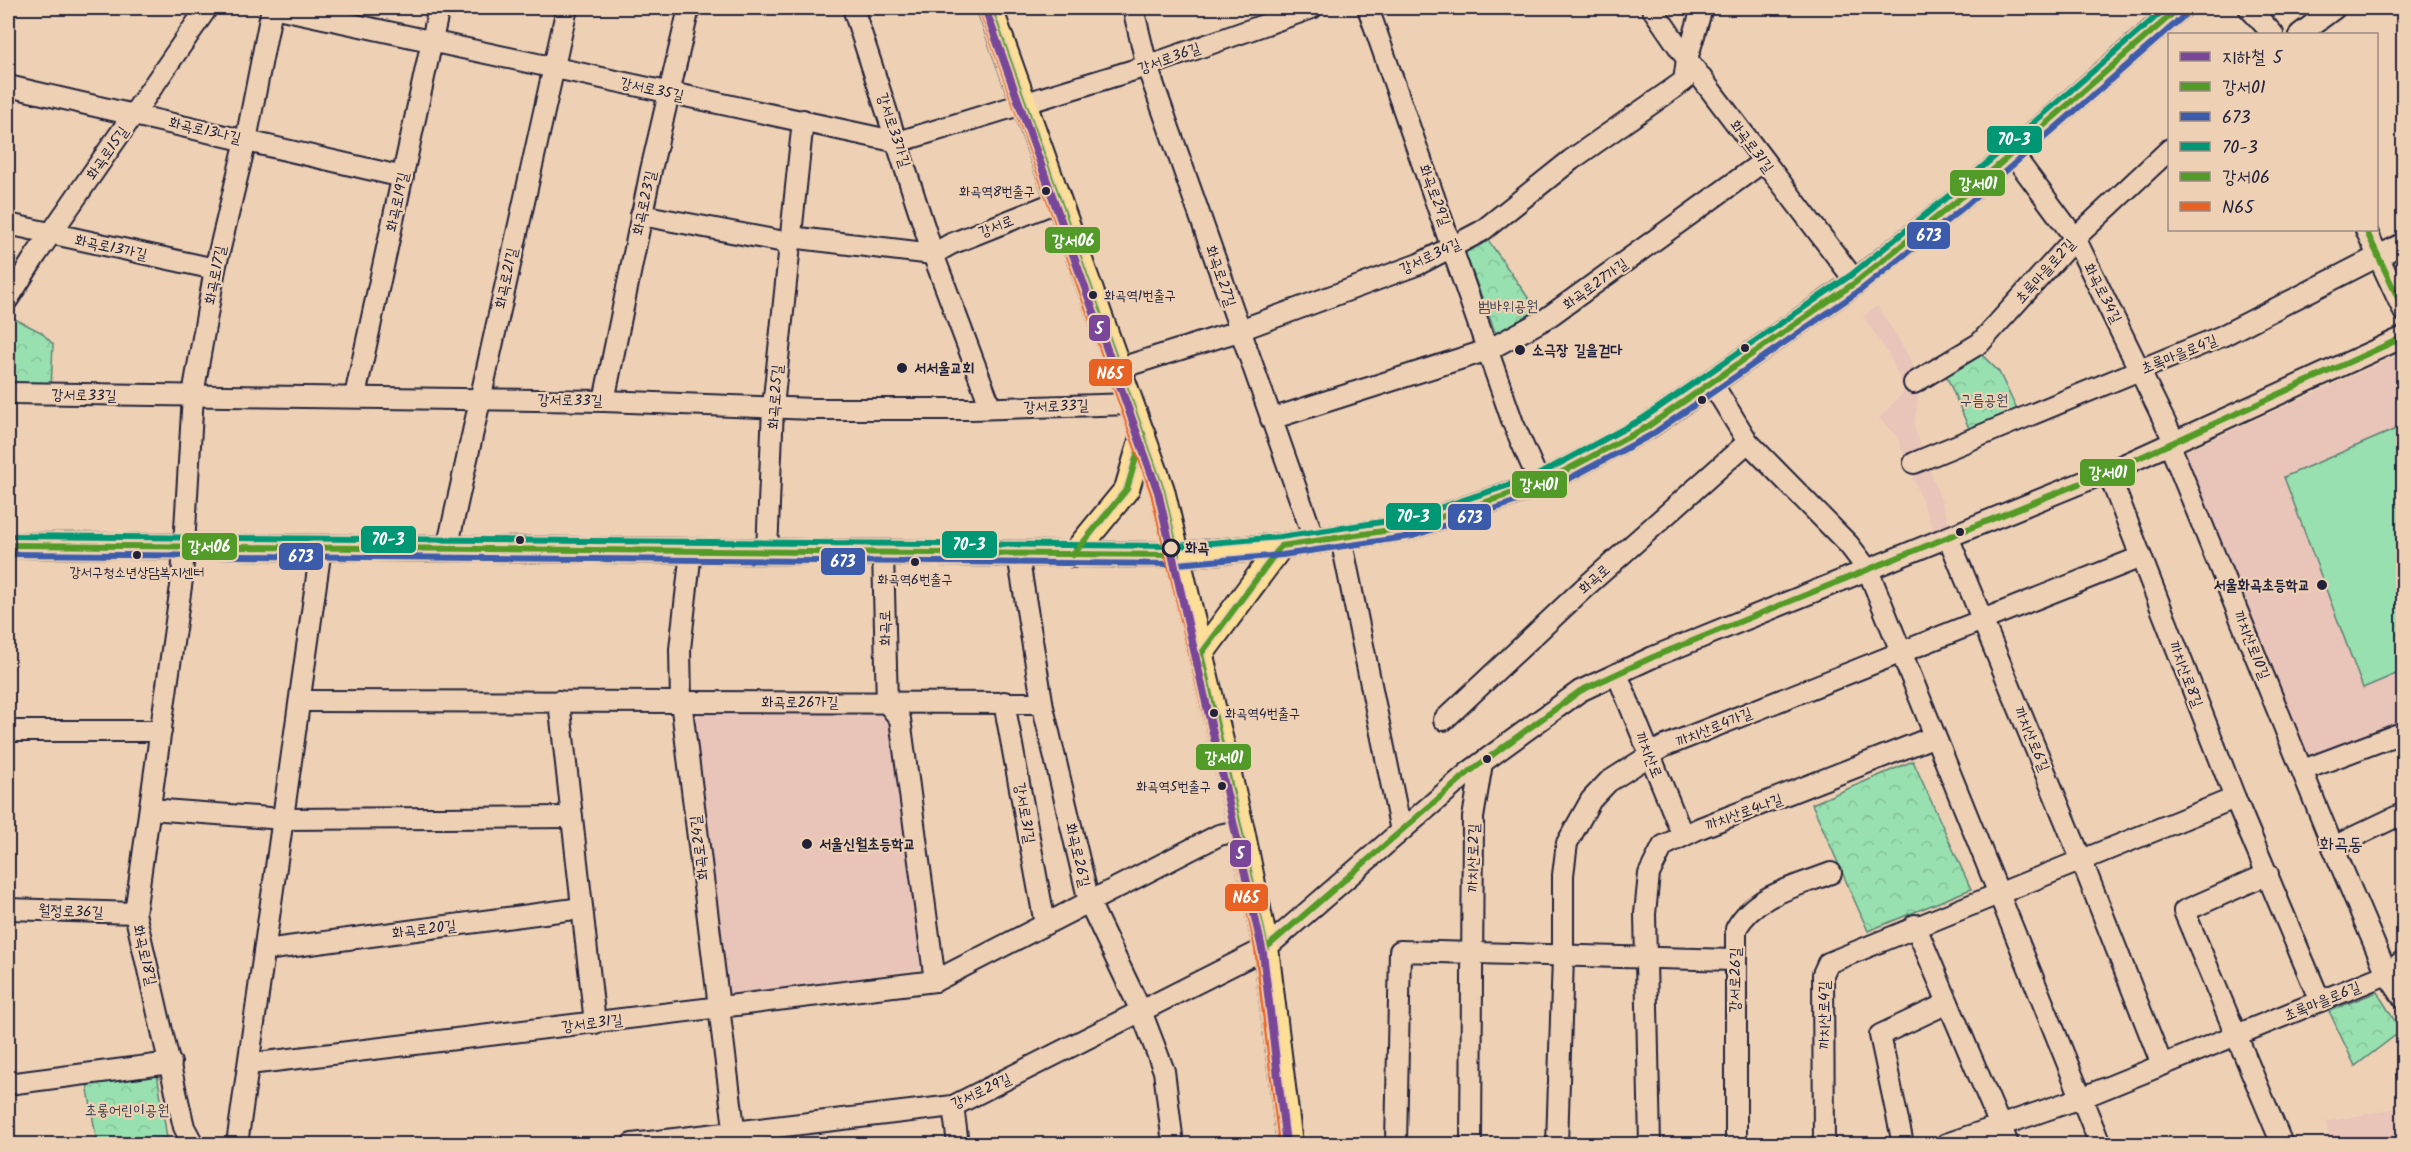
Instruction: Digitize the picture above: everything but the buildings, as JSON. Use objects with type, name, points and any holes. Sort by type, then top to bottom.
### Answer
[{"type":"main road","points":[[990,8],[1162,489],[1242,830],[1266,948],[1290,1144]]},
{"type":"main road","points":[[8,545],[1177,555],[1315,542],[1412,527],[1540,484],[1647,427],[1856,282],[2012,153],[2179,8]]},
{"type":"main road","points":[[1073,555],[1127,489],[1143,434]]},
{"type":"main road","points":[[1201,654],[1281,546]]},
{"type":"street","name":"화곡로15길","points":[[8,299],[207,8]]},
{"type":"street","name":"화곡로17길","points":[[183,546],[193,395],[216,269],[246,140],[272,8]]},
{"type":"street","name":"강서로35길","points":[[277,8],[898,142],[1025,105]]},
{"type":"street","name":"화곡로19길","points":[[355,396],[439,8]]},
{"type":"street","name":"화곡로21길","points":[[447,549],[567,8]]},
{"type":"street","name":"화곡로23길","points":[[604,401],[641,215],[689,8]]},
{"type":"street","name":"강서로33가길","points":[[852,8],[933,254],[991,408]]},
{"type":"street","name":"화곡로27길","points":[[1133,8],[1148,66],[1315,542]]},
{"type":"street","name":"강서로36길","points":[[1025,105],[1148,66],[1312,8]]},
{"type":"street","name":"화곡로29길","points":[[1368,8],[1513,423],[1540,484]]},
{"type":"street","name":"화곡로31길","points":[[1652,8],[1687,59],[1856,282]]},
{"type":"street","name":"강서로34길","points":[[1119,368],[1239,329],[1419,264],[1482,231],[1563,166],[1684,81],[1687,59],[1702,8]]},
{"type":"street","points":[[2249,8],[2272,33]]},
{"type":"street","points":[[2301,33],[2335,8]]},
{"type":"street","name":"화곡로13나길","points":[[8,86],[403,177]]},
{"type":"street","name":"화곡로25길","points":[[767,552],[773,407],[803,120]]},
{"type":"street","name":"초록마을로2길","points":[[1914,383],[1980,343],[2075,238],[2168,150]]},
{"type":"street","name":"화곡로34길","points":[[2012,153],[2075,238],[2141,369],[2173,444]]},
{"type":"street","name":"화곡로27가길","points":[[1271,419],[1488,350],[1547,318],[1764,161]]},
{"type":"street","name":"강서로","points":[[933,254],[951,244],[1059,201]]},
{"type":"street","points":[[641,215],[790,240],[933,254]]},
{"type":"street","name":"화곡로13가길","points":[[8,224],[50,235],[216,269]]},
{"type":"street","points":[[2366,231],[2403,312]]},
{"type":"street","name":"초록마을로4길","points":[[1914,463],[2222,336],[2403,243]]},
{"type":"street","points":[[1266,948],[1482,762],[1580,691],[2108,472],[2403,337]]},
{"type":"street","points":[[1712,382],[1749,442],[1849,545],[1868,570],[1933,737],[2100,1144]]},
{"type":"street","name":"강서로33길","points":[[8,393],[355,396],[773,407],[991,408],[1132,404]]},
{"type":"street","name":"화곡로","points":[[1444,720],[1582,589],[1749,442]]},
{"type":"street","name":"까치산로10길","points":[[2173,444],[2332,847],[2387,974],[2403,999]]},
{"type":"street","name":"까치산로8길","points":[[2108,472],[2235,798],[2320,1002]]},
{"type":"street","points":[[1341,538],[1401,831]]},
{"type":"street","name":"까치산로6길","points":[[1949,539],[2081,859],[2162,1065]]},
{"type":"street","name":"화곡로18길","points":[[183,546],[183,579],[135,913],[184,1127],[193,1144]]},
{"type":"street","points":[[237,1144],[321,548]]},
{"type":"street","name":"화곡로24길","points":[[691,552],[680,650],[681,701],[735,1138]]},
{"type":"street","name":"화곡로","points":[[883,554],[887,703]]},
{"type":"street","name":"화곡로26길","points":[[1018,555],[1026,618],[1042,703],[1089,902],[1141,1011],[1164,1071],[1173,1144]]},
{"type":"street","points":[[1900,653],[2141,557]]},
{"type":"street","name":"까치산로4가길","points":[[1557,1144],[1563,957],[1563,874],[1567,843],[1591,800],[1608,782],[1648,754],[1900,653]]},
{"type":"street","name":"까치산로","points":[[1617,674],[1683,836]]},
{"type":"street","name":"화곡로26가길","points":[[300,701],[1042,703]]},
{"type":"street","points":[[559,701],[595,1023]]},
{"type":"street","name":"강서로31길","points":[[1005,702],[1045,924]]},
{"type":"street","points":[[887,703],[900,719],[935,981]]},
{"type":"street","points":[[8,731],[161,731]]},
{"type":"street","points":[[2303,770],[2403,732]]},
{"type":"street","name":"까치산로4나길","points":[[1650,1144],[1645,914],[1649,874],[1663,846],[1933,737]]},
{"type":"street","name":"까치산로2길","points":[[1471,1144],[1473,818],[1482,762]]},
{"type":"street","points":[[2081,859],[2235,798]]},
{"type":"street","points":[[150,809],[283,819],[572,817]]},
{"type":"street","points":[[2332,847],[2403,813]]},
{"type":"street","name":"강서로31길","points":[[249,1064],[935,981],[1219,835],[1242,830]]},
{"type":"street","name":"까치산로4길","points":[[1824,1144],[1823,974],[1828,963],[1915,925],[2081,859]]},
{"type":"street","name":"강서로26길","points":[[1736,1144],[1734,960],[1736,929],[1744,914],[1759,902],[1831,873]]},
{"type":"street","points":[[2268,874],[2184,911],[2282,1144]]},
{"type":"street","name":"화곡로20길","points":[[265,950],[582,908]]},
{"type":"street","name":"월정로36길","points":[[8,909],[135,913]]},
{"type":"street","points":[[1915,925],[2008,1144]]},
{"type":"street","name":"강서로29길","points":[[632,1144],[735,1138],[953,1106],[1266,948]]},
{"type":"street","points":[[1396,1144],[1400,951],[1734,960]]},
{"type":"street","name":"초록마을로6길","points":[[2081,1098],[2387,974],[2403,960]]},
{"type":"street","points":[[1904,1144],[1880,1035],[1948,1003]]},
{"type":"street","points":[[8,1084],[171,1063]]},
{"type":"street","points":[[1946,1144],[2081,1098]]},
{"type":"street","points":[[953,1106],[958,1144]]},
{"type":"shaded area","points":[[1877,306],[1906,351],[1923,387],[1918,397],[1914,427],[1949,522],[1934,531],[1897,437],[1879,418],[1905,391],[1889,355],[1863,316]]},
{"type":"shaded area","name":"서울화곡초등학교","points":[[2403,353],[2403,719],[2311,760],[2185,452]]},
{"type":"shaded area","name":"서울신월초등학교","points":[[887,711],[927,968],[725,996],[691,719],[700,714]]},
{"type":"shaded area","points":[[2403,1107],[2403,1144],[2330,1144],[2326,1122]]},
{"type":"green space","name":"범바위공원","points":[[1486,237],[1540,315],[1497,337],[1464,250]]},
{"type":"green space","points":[[11,317],[41,332],[53,344],[51,389],[8,389],[8,321]]},
{"type":"green space","name":"구름공원","points":[[1975,348],[1999,372],[2019,414],[1971,433],[1943,368]]},
{"type":"green space","points":[[2403,426],[2403,671],[2363,688],[2284,477]]},
{"type":"green space","points":[[1913,761],[1971,889],[1868,931],[1812,804]]},
{"type":"green space","points":[[2377,992],[2401,1031],[2355,1066],[2329,1011]]},
{"type":"green space","name":"초롱어린이공원","points":[[157,1073],[167,1138],[161,1138],[161,1144],[97,1143],[87,1083]]},
{"type":"metro line","name":"5","points":[[985,8],[1158,492],[1263,953],[1286,1144]]},
{"type":"transit line","name":"강서06","points":[[8,545],[1177,555],[1162,490],[990,8]]},
{"type":"transit line","name":"70-3","points":[[8,536],[1177,546],[1280,537],[1409,518],[1536,476],[1642,419],[1851,275],[1957,189],[2166,8]]},
{"type":"transit line","name":"강서01","points":[[1281,546],[1411,527],[1540,484],[1647,427],[1856,282],[1963,196],[2179,8]]},
{"type":"transit line","name":"N65","points":[[982,11],[1153,493],[1233,832],[1257,949],[1281,1144]]},
{"type":"transit line","name":"673","points":[[8,554],[1177,564],[1282,555],[1413,536],[1544,492],[1651,435],[1862,289],[1969,203],[2185,15]]},
{"type":"transit line","name":"강서01","points":[[2366,231],[2404,311]]},
{"type":"transit line","name":"강서01","points":[[1266,948],[1469,772],[1580,691],[1653,657],[2108,472],[2404,337]]},
{"type":"transit line","name":"강서06","points":[[1073,555],[1127,489],[1143,434]]},
{"type":"transit line","name":"강서01","points":[[1201,654],[1281,546]]},
{"type":"transit line","name":"강서01","points":[[1201,654],[1266,948]]},
{"type":"place","name":"화곡역8번출구","points":[[1046,191]]},
{"type":"place","name":"화곡역1번출구","points":[[1093,295]]},
{"type":"place","name":"소극장 길을걷다","points":[[1520,350]]},
{"type":"place","name":"서서울교회","points":[[902,368]]},
{"type":"place","name":"화곡","points":[[1171,548]]},
{"type":"place","name":"강서구청소년상담복지센터","points":[[137,555]]},
{"type":"place","name":"화곡역6번출구","points":[[915,562]]},
{"type":"place","name":"서울화곡초등학교","points":[[2322,585]]},
{"type":"place","name":"화곡역4번출구","points":[[1214,713]]},
{"type":"place","name":"화곡역5번출구","points":[[1222,786]]},
{"type":"place","name":"서울신월초등학교","points":[[807,844]]},
{"type":"district","name":"화곡동","points":[[2341,844]]}]
